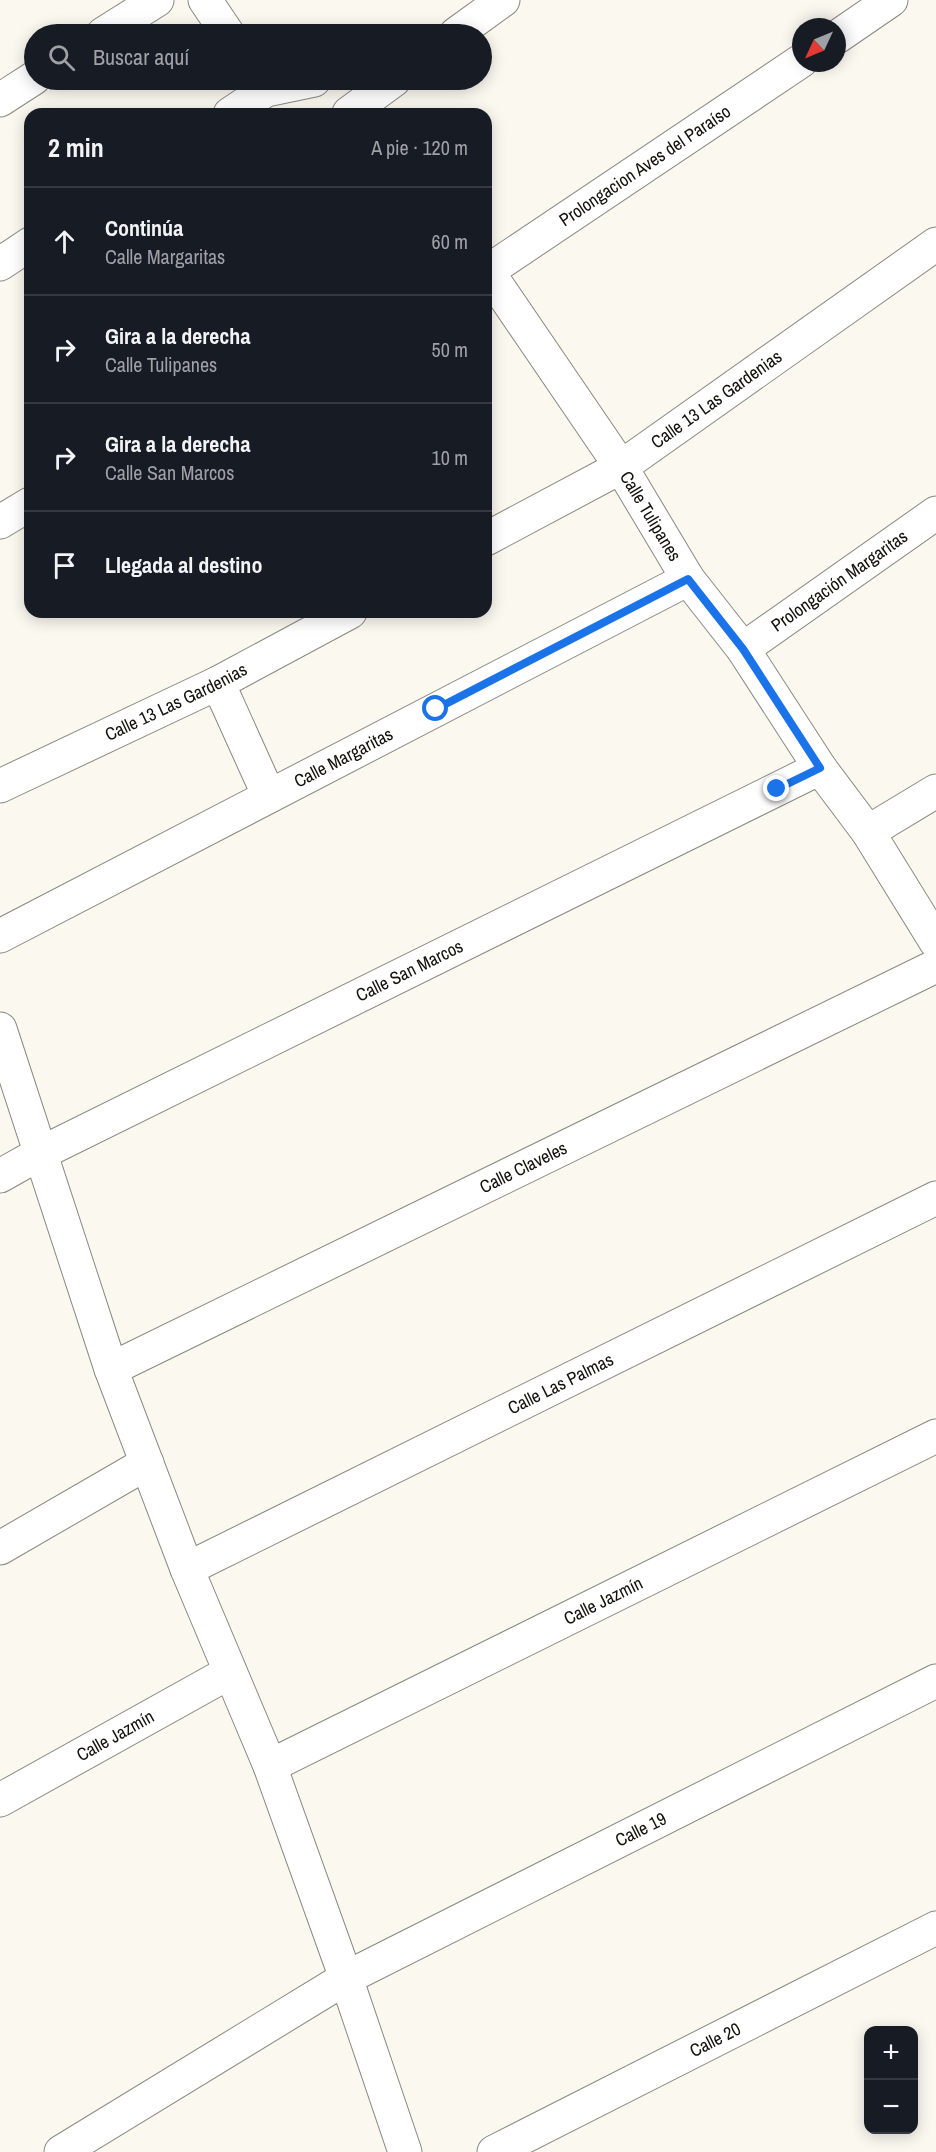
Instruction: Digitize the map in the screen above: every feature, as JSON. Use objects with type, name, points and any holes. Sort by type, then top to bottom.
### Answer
[{"type":"street","points":[[119,24],[157,0]]},
{"type":"street","points":[[204,0],[221,24]]},
{"type":"street","points":[[470,24],[503,0]]},
{"type":"street","points":[[846,31],[891,0]]},
{"type":"street","name":"Prolongacion Aves del Paraíso","points":[[492,267],[792,67]]},
{"type":"street","points":[[0,100],[24,84]]},
{"type":"street","points":[[237,108],[256,90]]},
{"type":"street","points":[[331,90],[345,108]]},
{"type":"street","points":[[356,108],[380,90]]},
{"type":"street","name":"Calle 13 Las Gardenias","points":[[492,536],[621,466],[936,244]]},
{"type":"street","name":"Calle Tulipanes","points":[[492,277],[621,466],[688,579],[743,649],[820,768],[868,832],[936,942]]},
{"type":"street","points":[[0,522],[24,508]]},
{"type":"street","name":"Prolongación Margaritas","points":[[743,649],[936,513]]},
{"type":"street","name":"Calle Margaritas","points":[[0,936],[688,579]]},
{"type":"street","name":"Calle 13 Las Gardenias","points":[[0,786],[218,683],[339,618]]},
{"type":"street","points":[[218,683],[269,796]]},
{"type":"street","name":"Calle San Marcos","points":[[0,1176],[39,1154],[820,768]]},
{"type":"street","points":[[868,832],[936,791]]},
{"type":"street","name":"Calle Claveles","points":[[111,1369],[936,966]]},
{"type":"street","points":[[0,1029],[111,1369],[187,1569],[270,1766],[405,2152]]},
{"type":"street","name":"Calle Las Palmas","points":[[187,1569],[936,1198]]},
{"type":"street","name":"Calle Jazmín","points":[[270,1766],[936,1436]]},
{"type":"street","points":[[0,1548],[147,1463]]},
{"type":"street","name":"Calle Jazmín","points":[[0,1800],[230,1672]]},
{"type":"street","name":"Calle 19","points":[[60,2152],[346,1978],[936,1681]]},
{"type":"street","name":"Calle 20","points":[[494,2152],[936,1928]]},
{"type":"route","points":[[436,709],[688,579],[743,649],[820,768],[777,789]]}]
